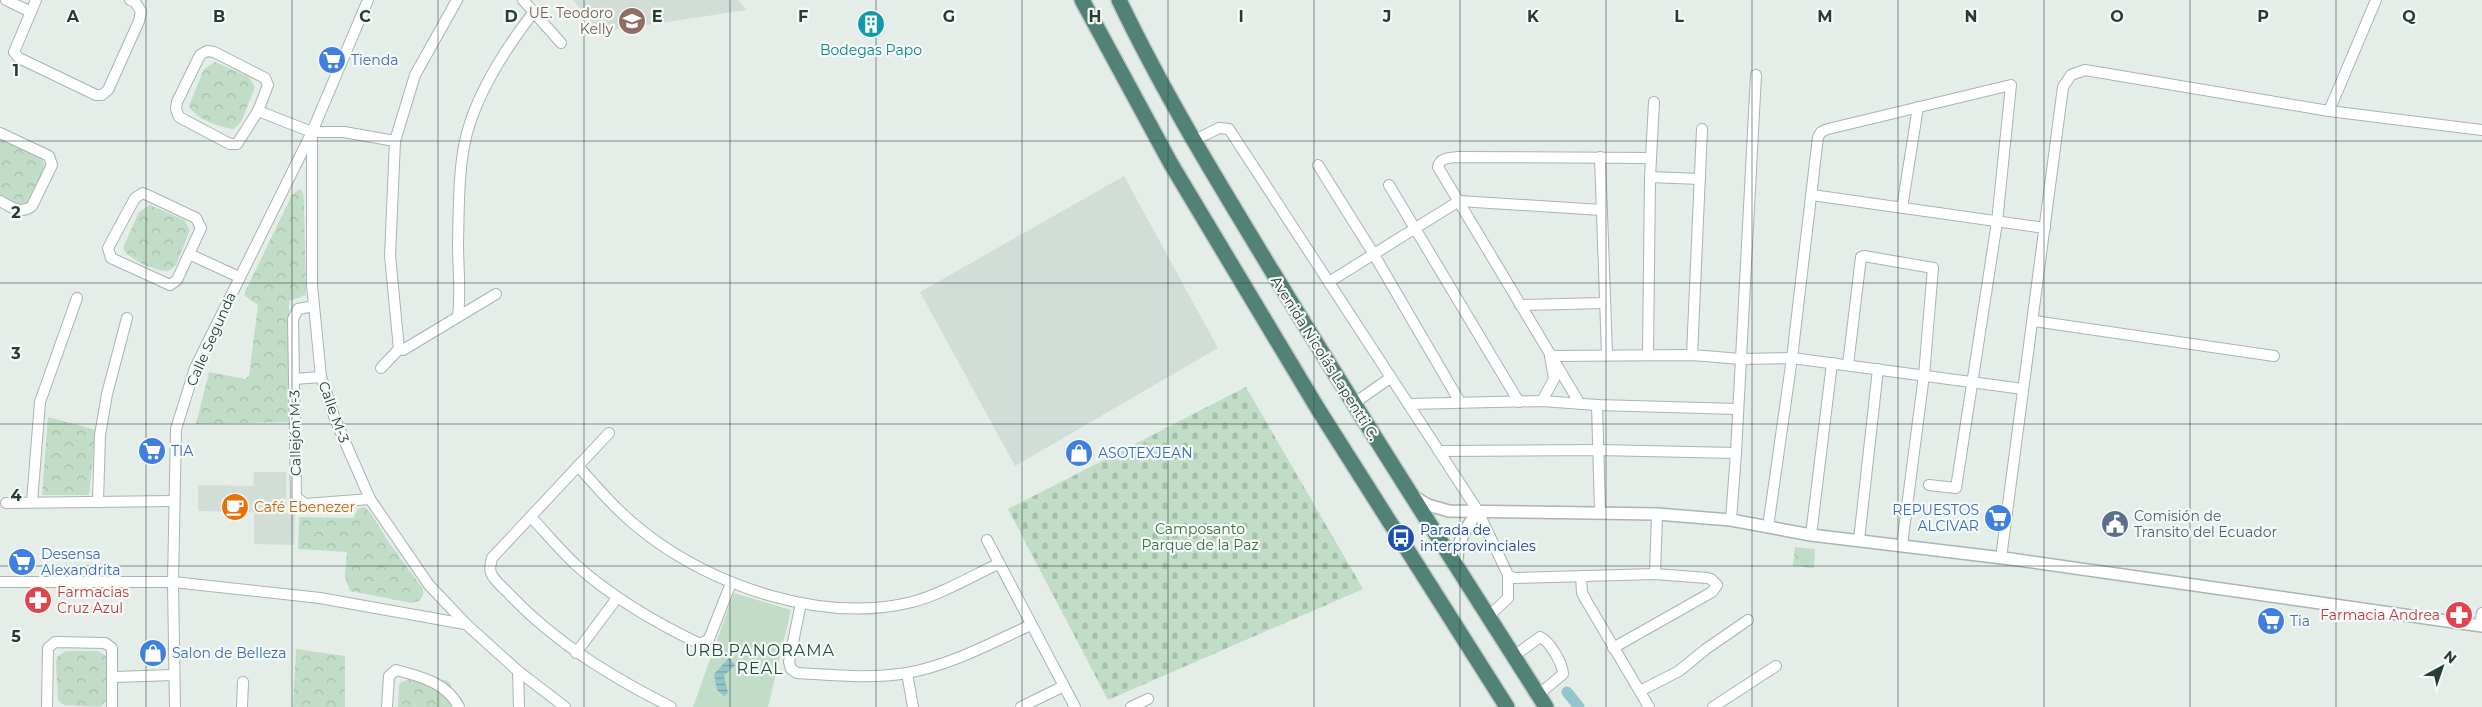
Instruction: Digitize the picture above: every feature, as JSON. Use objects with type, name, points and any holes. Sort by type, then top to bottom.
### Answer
[{"type":"highway","points":[[1082,0],[1171,164],[1308,392],[1507,707]]},
{"type":"highway","name":"Avenida Nicolás Lapentti C.","points":[[1119,0],[1193,140],[1353,404],[1457,564],[1542,701]]},
{"type":"street","points":[[6,0],[31,12]]},
{"type":"street","points":[[36,0],[14,52],[19,58],[96,95],[102,95],[108,90],[139,20],[141,10],[135,2],[130,0]]},
{"type":"street","name":"Calle Segunda","points":[[175,707],[173,582],[176,430],[195,368],[312,132],[368,0]]},
{"type":"street","points":[[399,349],[390,256],[395,141],[415,75],[457,0]]},
{"type":"street","points":[[523,0],[561,43]]},
{"type":"street","points":[[2329,111],[2376,0]]},
{"type":"street","points":[[458,316],[458,242],[462,161],[467,132],[492,76],[513,40],[534,12]]},
{"type":"street","points":[[207,51],[214,52],[265,78],[267,90],[258,111],[242,140],[237,144],[230,144],[179,117],[176,109],[177,102],[200,55],[207,51]]},
{"type":"street","points":[[2001,558],[2023,389],[2034,321],[2063,87],[2072,75],[2086,70],[2329,111],[2482,130]]},
{"type":"street","points":[[1731,520],[1756,75]]},
{"type":"street","points":[[1768,527],[1792,358],[1818,137],[1821,132],[1918,106],[2011,85],[1997,222],[1956,488],[1929,484]]},
{"type":"street","points":[[1648,354],[1650,177],[1654,102]]},
{"type":"street","points":[[1902,208],[1918,106]]},
{"type":"street","points":[[258,111],[312,132],[344,132],[395,141]]},
{"type":"street","points":[[1193,140],[1219,128],[1229,129],[1478,511],[1508,575],[1508,598],[1489,616]]},
{"type":"street","points":[[1692,355],[1702,129]]},
{"type":"street","name":"Calle M-3","points":[[312,132],[312,285],[321,377],[335,418],[370,499],[429,585],[466,624],[518,671],[565,707]]},
{"type":"street","points":[[0,133],[49,156],[52,165],[32,206],[27,210],[20,211],[0,201]]},
{"type":"street","points":[[1580,404],[1438,167],[1442,159],[1458,157],[1651,158]]},
{"type":"street","points":[[1600,157],[1607,354]]},
{"type":"street","points":[[1318,166],[1373,253],[1460,402]]},
{"type":"street","points":[[1650,177],[1700,179]]},
{"type":"street","points":[[1389,185],[1519,402]]},
{"type":"street","points":[[143,193],[196,218],[200,228],[189,254],[178,280],[170,285],[111,258],[108,248],[135,198],[143,193]]},
{"type":"street","points":[[1812,195],[2045,228]]},
{"type":"street","points":[[1329,282],[1459,201],[1602,210]]},
{"type":"street","points":[[189,254],[239,278]]},
{"type":"street","points":[[1848,365],[1859,260],[1864,256],[1933,268],[1924,375],[1902,545]]},
{"type":"street","points":[[381,368],[399,349],[403,350],[496,294]]},
{"type":"street","points":[[32,502],[40,402],[77,298]]},
{"type":"street","points":[[1520,305],[1604,303]]},
{"type":"street","name":"Callejón M-3","points":[[314,306],[298,309],[293,319],[296,497],[305,504],[370,499]]},
{"type":"street","points":[[98,501],[100,434],[107,394],[128,318]]},
{"type":"street","points":[[2034,321],[2274,356]]},
{"type":"street","points":[[1550,356],[1648,354],[1741,359],[1792,358],[2023,389]]},
{"type":"street","points":[[1542,401],[1554,379],[1550,356]]},
{"type":"street","points":[[1811,535],[1832,363]]},
{"type":"street","points":[[1859,540],[1878,369]]},
{"type":"street","points":[[294,379],[321,377]]},
{"type":"street","points":[[1353,404],[1390,378]]},
{"type":"street","points":[[1409,404],[1542,401],[1597,405],[1738,409]]},
{"type":"street","points":[[1597,405],[1600,512]]},
{"type":"street","points":[[609,433],[492,558],[490,568],[492,576],[522,607],[576,653],[630,686],[671,707]]},
{"type":"street","points":[[1439,451],[1598,450],[1736,453]]},
{"type":"street","points":[[578,466],[612,504],[644,533],[677,556],[731,583],[801,603],[860,608],[911,602],[941,592],[998,564]]},
{"type":"street","points":[[1412,495],[1428,505],[1449,511],[1600,512],[1731,520],[1811,535],[2001,558],[2481,625],[2482,613]]},
{"type":"street","points":[[6,503],[174,501]]},
{"type":"street","points":[[1457,564],[1456,550],[1464,531],[1478,511]]},
{"type":"street","points":[[1655,574],[1657,514]]},
{"type":"street","points":[[531,517],[576,565],[617,598],[660,625],[700,644],[709,639],[731,583]]},
{"type":"street","points":[[987,540],[1075,707]]},
{"type":"street","points":[[1508,575],[1514,578],[1655,574],[1706,578],[1711,579],[1717,585],[1712,592],[1613,648]]},
{"type":"street","points":[[1581,576],[1582,593],[1649,707]]},
{"type":"street","points":[[0,582],[173,582],[320,598],[466,624]]},
{"type":"street","points":[[576,653],[617,598]]},
{"type":"street","points":[[801,603],[789,662],[791,669],[797,673],[853,677],[907,673],[957,659],[1031,625]]},
{"type":"street","points":[[1640,691],[1679,671],[1706,649],[1748,620]]},
{"type":"street","points":[[1514,656],[1540,637],[1546,641],[1562,667],[1563,674],[1542,701]]},
{"type":"street","points":[[47,707],[48,648],[55,642],[108,644],[112,648],[114,677],[112,707]]},
{"type":"street","points":[[1713,707],[1776,666]]},
{"type":"street","points":[[387,707],[388,676],[396,670],[424,678],[440,686],[454,697],[458,707]]},
{"type":"street","points":[[518,671],[519,707]]},
{"type":"street","points":[[907,673],[913,707]]},
{"type":"street","points":[[114,677],[174,674]]},
{"type":"street","points":[[242,707],[243,682]]},
{"type":"street","points":[[1021,707],[1064,686]]},
{"type":"street","points":[[1131,707],[1148,699]]},
{"type":"shaded area","name":"UE. Teodoro Kelly","points":[[573,0],[738,0],[747,10],[600,32]]},
{"type":"shaded area","points":[[1124,176],[1218,348],[1015,466],[920,292]]},
{"type":"shaded area","points":[[254,472],[286,472],[286,513],[295,514],[294,545],[254,544],[254,512],[198,511],[198,485],[253,486]]},
{"type":"green space","points":[[215,62],[249,77],[255,87],[241,122],[234,129],[208,122],[196,115],[189,106],[204,69]]},
{"type":"green space","points":[[5,140],[31,150],[42,159],[44,164],[45,171],[28,204],[25,205],[21,206],[0,198],[0,142]]},
{"type":"green space","points":[[299,189],[303,192],[304,200],[306,295],[289,301],[290,420],[287,422],[196,424],[209,372],[245,379],[249,376],[258,305],[245,296],[245,292],[292,195]]},
{"type":"green space","points":[[150,205],[184,220],[190,230],[176,265],[168,271],[136,261],[123,248],[139,212]]},
{"type":"green space","name":"Camposanto Parque de la Paz","points":[[1246,387],[1363,589],[1108,700],[1008,509]]},
{"type":"green space","points":[[48,417],[96,430],[89,495],[42,495]]},
{"type":"green space","points":[[364,507],[370,512],[388,541],[423,589],[423,595],[419,601],[412,603],[350,591],[345,577],[347,552],[298,549],[299,517],[353,518],[358,509]]},
{"type":"green space","points":[[1795,547],[1815,549],[1814,568],[1793,566]]},
{"type":"green space","points":[[734,593],[791,610],[768,707],[693,707]]},
{"type":"green space","points":[[296,649],[345,656],[345,707],[293,707]]},
{"type":"green space","points":[[66,651],[98,651],[109,658],[109,698],[100,707],[64,705],[58,700],[56,662],[57,657]]},
{"type":"green space","points":[[409,679],[447,680],[451,685],[451,707],[398,707],[399,684]]},
{"type":"water","points":[[729,658],[735,665],[724,676],[728,693],[724,696],[717,690],[714,674]]},
{"type":"waterway","points":[[1567,692],[1579,707]]},
{"type":"place","name":"UE. Teodoro Kelly","points":[[632,21]]},
{"type":"place","name":"Bodegas Papo","points":[[871,24]]},
{"type":"place","name":"Tienda","points":[[332,60]]},
{"type":"place","name":"TIA","points":[[152,451]]},
{"type":"place","name":"ASOTEXJEAN","points":[[1079,453]]},
{"type":"place","name":"Café Ebenezer","points":[[235,507]]},
{"type":"place","name":"REPUESTOS ALCIVAR","points":[[1998,518]]},
{"type":"place","name":"Comisión de Transito del Ecuador","points":[[2115,524]]},
{"type":"place","name":"Parada de interprovinciales","points":[[1401,538]]},
{"type":"place","name":"Desensa Alexandrita","points":[[22,562]]},
{"type":"place","name":"Farmacias Cruz Azul","points":[[38,600]]},
{"type":"place","name":"Farmacia Andrea","points":[[2459,615]]},
{"type":"place","name":"Tia","points":[[2271,621]]},
{"type":"place","name":"Salon de Belleza","points":[[153,653]]},
{"type":"district","name":"URB.PANORAMA REAL","points":[[760,659]]}]
